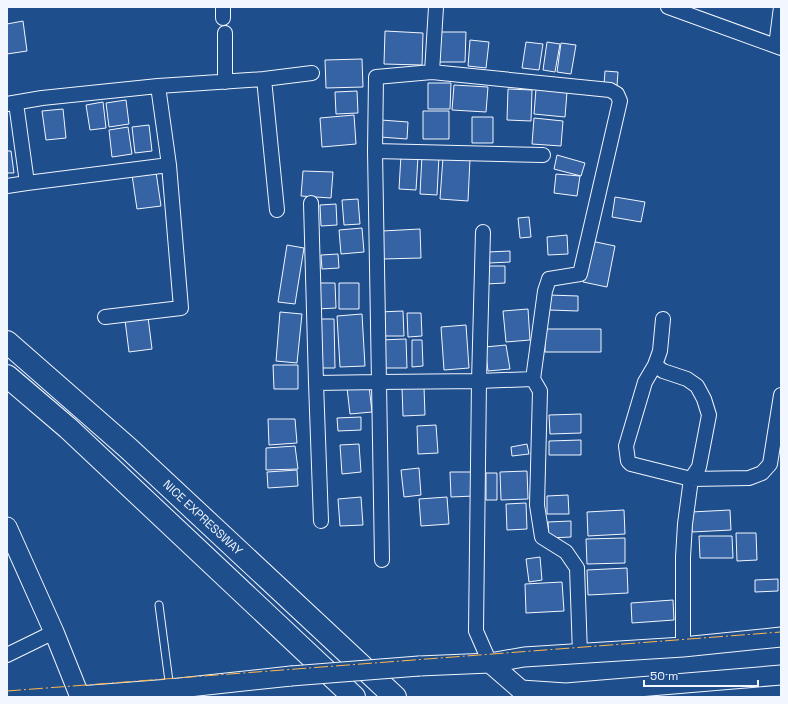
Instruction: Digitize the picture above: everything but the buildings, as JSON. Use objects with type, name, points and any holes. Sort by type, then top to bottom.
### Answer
[{"type":"highway","name":"NICE EXPRESSWAY","points":[[7,342],[128,448],[395,697]]},
{"type":"highway","points":[[7,376],[68,428],[354,697]]},
{"type":"main road","points":[[7,527],[54,632],[80,696],[170,689],[291,676],[419,666],[490,663],[524,657],[682,647],[781,637]]},
{"type":"main road","points":[[490,663],[521,690],[566,693],[659,688],[781,675]]},
{"type":"street","points":[[432,72],[436,7]]},
{"type":"street","points":[[668,7],[778,47],[781,7]]},
{"type":"street","points":[[225,33],[225,82]]},
{"type":"street","points":[[382,560],[375,151],[376,77],[432,72],[610,90],[617,94],[620,101],[580,274],[549,279],[545,291],[533,379],[540,391],[537,505],[542,537],[566,552],[577,568],[580,654]]},
{"type":"street","points":[[27,183],[11,103],[42,98],[158,86],[225,82],[312,73]]},
{"type":"street","points":[[264,78],[277,210]]},
{"type":"street","points":[[105,317],[182,308],[169,165],[158,86]]},
{"type":"street","points":[[375,151],[543,155]]},
{"type":"street","points":[[7,186],[169,165]]},
{"type":"street","points":[[311,202],[321,521]]},
{"type":"street","points":[[483,232],[478,381],[476,631],[490,663]]},
{"type":"street","points":[[663,319],[660,351],[655,365],[645,382],[626,446],[626,455],[631,464],[691,480],[749,478],[762,473],[770,464],[781,395]]},
{"type":"street","points":[[655,365],[663,371],[687,379],[698,386],[709,415],[699,467],[691,480],[685,524],[682,647]]},
{"type":"street","points":[[316,383],[533,379]]},
{"type":"street","points":[[7,655],[54,632]]},
{"type":"lane","points":[[159,605],[170,689]]},
{"type":"power","points":[[7,691],[781,632]]}]
